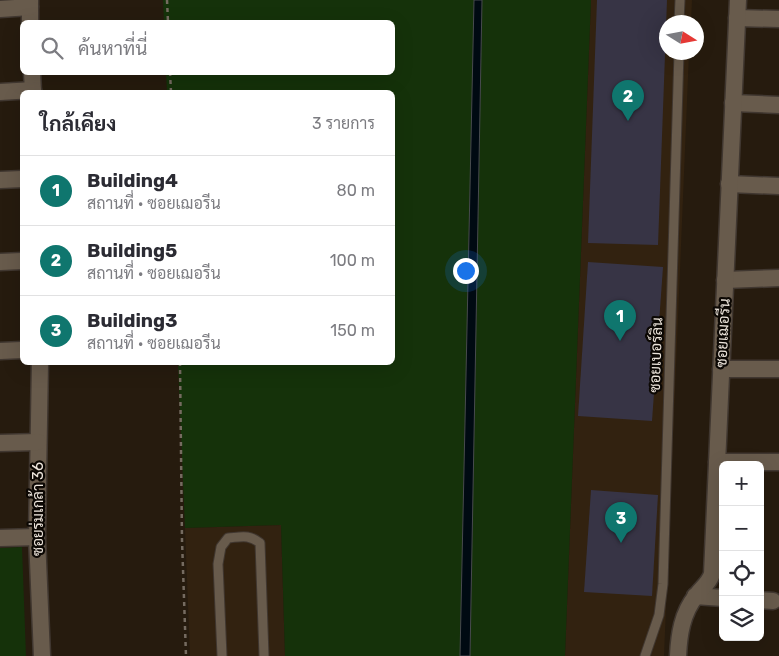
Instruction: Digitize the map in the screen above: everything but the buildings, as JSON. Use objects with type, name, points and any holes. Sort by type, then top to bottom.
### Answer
[{"type":"street","name":"ซอยเฌอรีน","points":[[678,656],[682,623],[696,596],[708,584],[712,574],[738,0]]},
{"type":"street","points":[[0,9],[30,10]]},
{"type":"street","points":[[737,18],[779,19]]},
{"type":"street","points":[[32,75],[33,90]]},
{"type":"street","points":[[0,92],[20,91]]},
{"type":"street","points":[[733,104],[779,105]]},
{"type":"street","points":[[0,180],[20,179]]},
{"type":"street","points":[[729,184],[779,186]]},
{"type":"street","points":[[0,262],[20,261]]},
{"type":"street","points":[[725,280],[779,278]]},
{"type":"street","points":[[0,351],[20,350]]},
{"type":"street","name":"ซอยร่มเกล้า 36","points":[[40,365],[37,537],[42,656]]},
{"type":"street","points":[[721,369],[779,369]]},
{"type":"street","points":[[0,443],[38,442]]},
{"type":"street","points":[[717,462],[779,462]]},
{"type":"street","points":[[0,538],[37,537]]},
{"type":"street","points":[[696,596],[719,598]]},
{"type":"lane","points":[[680,0],[680,15]]},
{"type":"lane","name":"ซอยเบอร์ลิน","points":[[645,656],[658,615],[663,584],[679,60]]},
{"type":"lane","points":[[222,656],[218,564],[221,547],[228,538],[244,536],[253,538],[260,543],[264,656]]},
{"type":"path","points":[[167,0],[168,20]]},
{"type":"path","points":[[170,75],[171,90]]},
{"type":"path","points":[[180,365],[182,540],[186,656]]},
{"type":"shaded area","points":[[474,0],[482,0],[470,656],[460,656]]},
{"type":"shaded area","points":[[591,0],[692,0],[691,15],[659,15],[659,60],[689,60],[664,656],[565,656]]},
{"type":"shaded area","points":[[281,525],[285,656],[190,656],[185,528]]},
{"type":"green space","points":[[163,0],[474,0],[460,656],[285,656],[281,525],[185,528],[178,365],[395,365],[395,90],[167,90],[166,75],[395,75],[395,20],[164,20]]},
{"type":"green space","points":[[482,0],[591,0],[565,656],[470,656]]},
{"type":"green space","points":[[22,547],[26,656],[0,656],[0,548]]},
{"type":"place","name":"Building5","points":[[628,121]]},
{"type":"place","name":"Building4","points":[[620,341]]},
{"type":"place","name":"Building3","points":[[621,543]]}]
